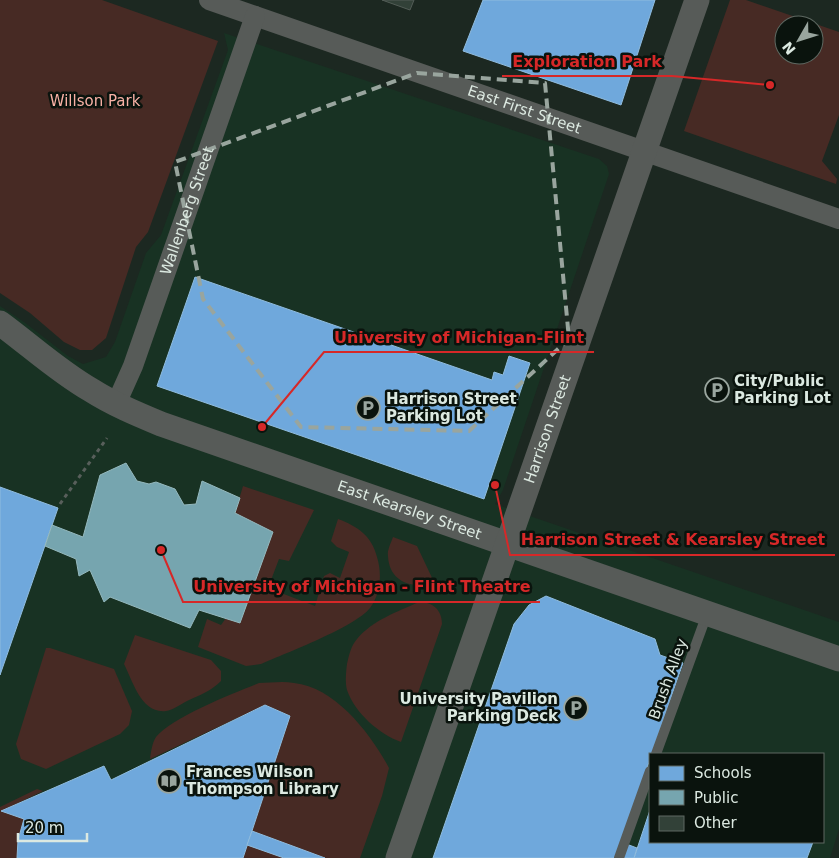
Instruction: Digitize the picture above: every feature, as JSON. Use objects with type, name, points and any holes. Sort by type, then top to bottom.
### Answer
[{"type":"street","name":"East First Street","points":[[210,0],[839,219]]},
{"type":"street","name":"Harrison Street","points":[[398,858],[697,0]]},
{"type":"street","name":"Wallenberg Street","points":[[116,404],[134,366],[255,16]]},
{"type":"street","name":"East Kearsley Street","points":[[0,323],[90,390],[161,424],[839,659]]},
{"type":"lane","name":"Brush Alley","points":[[656,753],[707,613]]},
{"type":"lane","points":[[619,858],[649,775]]},
{"type":"path","points":[[60,504],[106,438]]},
{"type":"highlighted area","points":[[417,73],[545,83],[569,339],[469,431],[301,427],[203,299],[175,162]]},
{"type":"shaded area","points":[[224,33],[599,159],[607,166],[609,174],[503,490],[495,504],[839,622],[839,829],[830,858],[0,858],[0,306],[68,356],[83,364],[106,357],[115,342],[146,253],[161,235],[228,50]]},
{"type":"green space","name":"Willson Park","points":[[0,0],[102,0],[218,41],[148,232],[136,247],[106,338],[92,350],[80,350],[64,342],[30,313],[0,293]]},
{"type":"green space","points":[[730,0],[746,0],[790,15],[774,15],[774,65],[824,65],[824,27],[839,32],[839,115],[822,161],[837,179],[836,184],[684,131]]},
{"type":"green space","points":[[243,486],[314,510],[289,561],[279,559],[268,588],[315,606],[324,576],[330,573],[340,578],[349,552],[337,547],[331,541],[338,519],[363,533],[371,543],[379,563],[380,576],[380,583],[374,602],[362,615],[336,631],[303,646],[261,664],[246,666],[198,647],[207,619],[221,625],[226,618],[240,623],[235,513]]},
{"type":"green space","points":[[393,537],[417,546],[434,582],[418,585],[404,582],[397,578],[389,565],[388,556]]},
{"type":"green space","points":[[419,602],[428,603],[436,608],[442,619],[442,624],[401,742],[376,728],[356,707],[347,690],[347,664],[353,645],[363,632],[386,617]]},
{"type":"green space","points":[[135,635],[211,660],[221,671],[221,681],[209,690],[171,709],[157,711],[144,702],[139,695],[124,664]]},
{"type":"green space","points":[[46,648],[114,669],[132,711],[129,725],[120,734],[46,769],[21,759],[16,744]]},
{"type":"green space","points":[[259,683],[294,683],[309,686],[324,693],[350,714],[362,727],[389,768],[382,796],[360,858],[243,858],[290,716],[265,705],[150,759],[155,739],[164,729],[204,706]]},
{"type":"green space","points":[[37,789],[43,791],[2,811],[24,819],[18,840],[17,858],[0,858],[0,807]]},
{"type":"building: Schools","points":[[483,0],[655,0],[621,105],[463,51]]},
{"type":"building: Schools","name":"Harrison Street Parking Lot","points":[[195,277],[492,380],[494,372],[503,375],[509,356],[530,363],[484,499],[157,386]]},
{"type":"building: Schools","points":[[0,487],[58,508],[0,675]]},
{"type":"building: Schools","name":"University Pavilion Parking Deck","points":[[546,596],[655,639],[660,655],[683,663],[652,753],[649,753],[649,762],[616,858],[433,858],[514,624],[529,605]]},
{"type":"building: Schools","name":"Frances Wilson Thompson Library","points":[[265,705],[290,716],[243,858],[17,858],[18,840],[24,819],[1,811],[104,766],[111,780]]},
{"type":"building: Schools","points":[[649,813],[649,843],[813,843],[807,858],[634,858]]},
{"type":"building: Schools","points":[[252,831],[325,858],[284,858],[247,845]]},
{"type":"building: Schools","points":[[621,842],[637,848],[634,858],[616,858]]},
{"type":"building: Public","points":[[126,463],[137,481],[149,484],[156,482],[175,489],[184,505],[196,504],[202,481],[240,498],[235,513],[273,532],[240,623],[199,610],[190,628],[110,597],[104,602],[90,570],[79,576],[76,559],[45,546],[52,525],[83,537],[100,475]]},
{"type":"building: Other","points":[[382,0],[414,0],[410,10]]},
{"type":"place","name":"Exploration Park","points":[[770,85]]},
{"type":"place","name":"City/Public Parking Lot","points":[[717,390]]},
{"type":"place","name":"Harrison Street Parking Lot","points":[[368,408]]},
{"type":"place","name":"University of Michigan-Flint","points":[[262,427]]},
{"type":"place","name":"Harrison Street & Kearsley Street","points":[[495,485]]},
{"type":"place","name":"University of Michigan - Flint Theatre","points":[[161,550]]},
{"type":"place","name":"University Pavilion Parking Deck","points":[[576,708]]},
{"type":"place","name":"Frances Wilson Thompson Library","points":[[169,781]]}]
